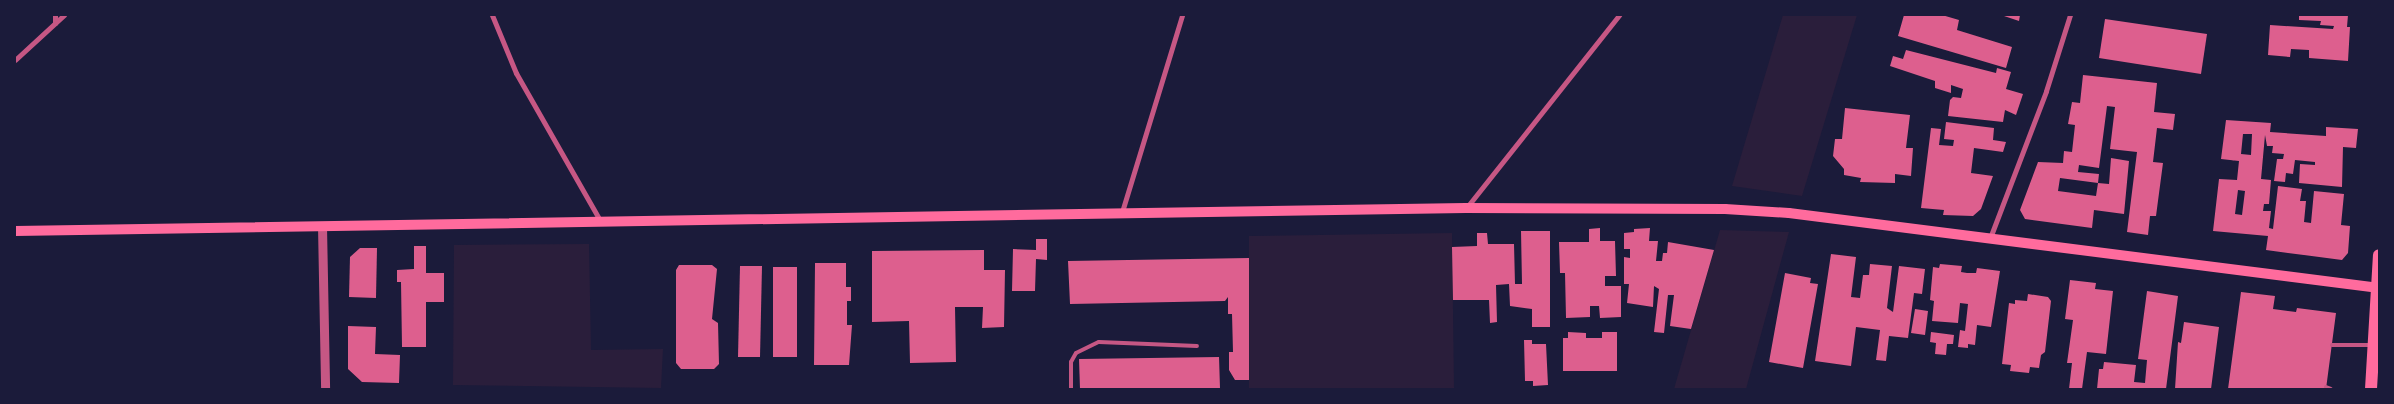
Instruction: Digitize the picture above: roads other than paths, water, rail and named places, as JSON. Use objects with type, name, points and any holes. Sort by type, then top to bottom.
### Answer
[{"type":"main road","points":[[15,231],[1121,215],[1466,208],[1756,210],[2378,287]]},
{"type":"main road","points":[[2372,389],[2379,256]]},
{"type":"main road","points":[[2372,389],[2379,382]]},
{"type":"street","points":[[54,15],[55,23]]},
{"type":"street","points":[[15,60],[64,15]]},
{"type":"street","points":[[492,15],[516,73],[602,223]]},
{"type":"street","points":[[1121,215],[1182,15]]},
{"type":"street","points":[[1466,208],[1618,15]]},
{"type":"street","points":[[1990,238],[2046,91],[2070,15]]},
{"type":"street","points":[[322,226],[325,389]]},
{"type":"lane","points":[[1071,389],[1071,362],[1076,353],[1098,342],[1198,346]]},
{"type":"lane","points":[[2332,345],[2374,345]]},
{"type":"lane","points":[[2326,387],[2331,389]]}]
